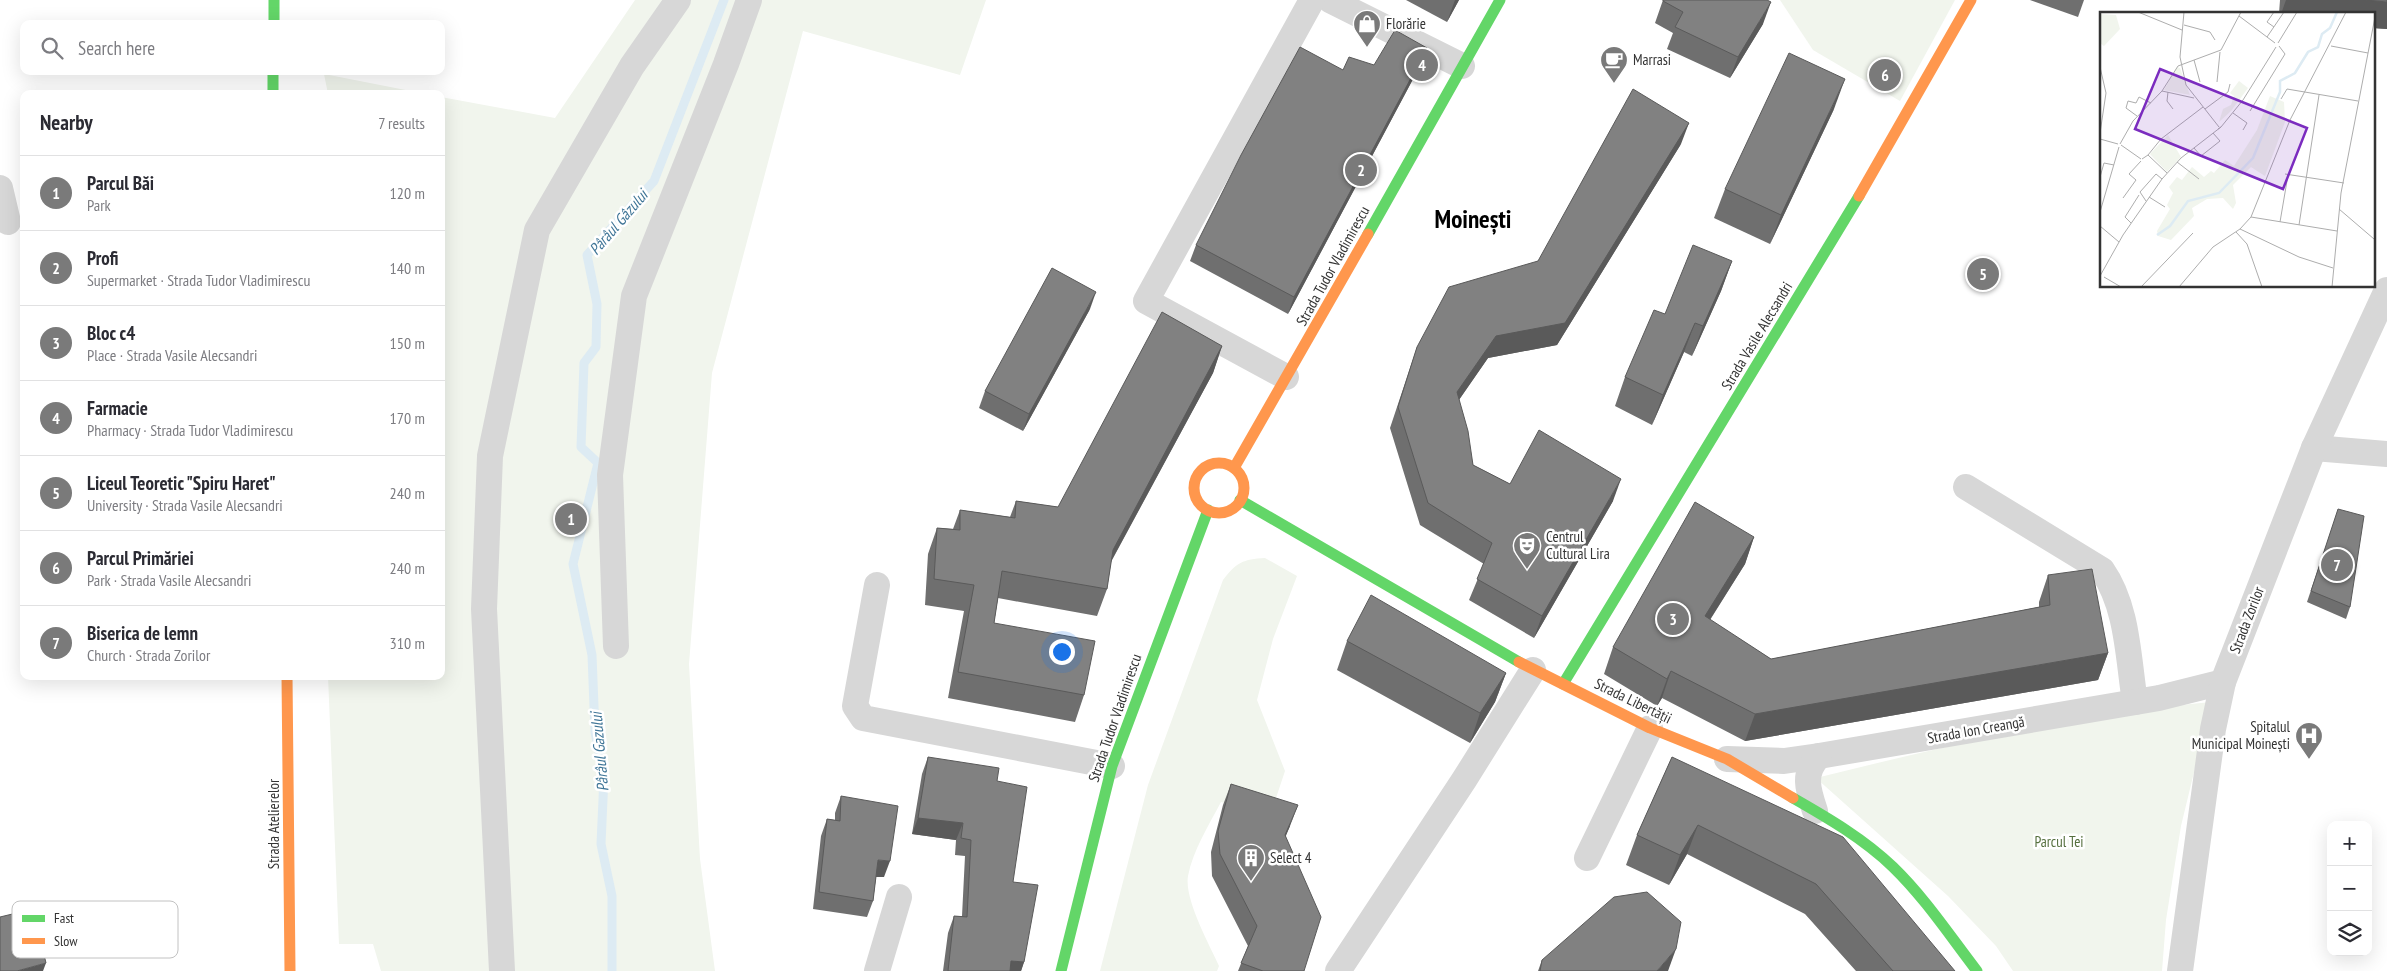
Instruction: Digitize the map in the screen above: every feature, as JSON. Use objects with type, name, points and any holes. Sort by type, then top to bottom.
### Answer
[{"type":"street","points":[[274,0],[274,20]]},
{"type":"street","points":[[502,971],[484,609],[490,456],[537,230],[632,66],[678,0]]},
{"type":"street","points":[[616,646],[610,475],[634,296],[726,64],[749,0]]},
{"type":"street","points":[[1286,377],[1146,301],[1312,0]]},
{"type":"street","points":[[1330,0],[1462,66]]},
{"type":"street","name":"Strada Tudor Vladimirescu","points":[[1234,468],[1500,0]]},
{"type":"street","name":"Strada Vasile Alecsandri","points":[[1562,684],[1837,234],[1971,0]]},
{"type":"street","points":[[273,75],[273,90]]},
{"type":"street","points":[[0,188],[11,222]]},
{"type":"street","name":"Strada Zorilor","points":[[2180,971],[2212,738],[2223,682],[2314,448],[2387,290]]},
{"type":"street","points":[[2314,448],[2387,454]]},
{"type":"street","points":[[1215,463],[1226,464],[1234,468],[1242,479],[1244,487],[1240,500],[1235,507],[1227,511],[1218,513],[1208,510],[1197,500],[1194,492],[1196,478],[1200,471],[1215,463]]},
{"type":"street","points":[[1966,487],[2102,570],[2112,585],[2119,604],[2135,702]]},
{"type":"street","name":"Strada Libertății","points":[[1240,500],[1533,670],[1650,728],[1727,759],[1850,833],[1893,867],[1923,900],[1978,971]]},
{"type":"street","name":"Strada Tudor Vladimirescu","points":[[1061,971],[1112,766],[1208,510]]},
{"type":"street","points":[[876,585],[855,706],[862,718],[1112,766]]},
{"type":"street","points":[[1338,971],[1464,780],[1533,670]]},
{"type":"street","name":"Strada Atelierelor","points":[[287,680],[290,971]]},
{"type":"street","name":"Strada Ion Creangă","points":[[1727,759],[1784,761],[1819,756],[2135,702],[2223,682]]},
{"type":"street","points":[[1587,858],[1650,728]]},
{"type":"street","points":[[1815,811],[1809,793],[1808,772],[1819,756]]},
{"type":"street","points":[[877,971],[899,897]]},
{"type":"green space","points":[[635,0],[986,0],[960,75],[803,31],[712,373],[689,664],[700,859],[715,971],[381,971],[373,944],[339,944],[328,680],[445,680],[445,98],[555,118]]},
{"type":"green space","points":[[1780,0],[1955,0],[1900,101],[1813,50]]},
{"type":"green space","points":[[324,75],[406,90],[327,90]]},
{"type":"green space","points":[[1265,558],[1297,576],[1273,639],[1257,700],[1285,771],[1270,816],[1221,802],[1190,866],[1188,886],[1193,909],[1219,966],[1217,971],[1100,971],[1148,785],[1223,580],[1241,563],[1251,559]]},
{"type":"green space","name":"Parcul Tei","points":[[2211,702],[2181,826],[2166,920],[2162,971],[2013,971],[1996,946],[1948,896],[1816,778],[2012,732],[2111,714]]},
{"type":"building","points":[[1663,0],[1767,0],[1771,2],[1738,57],[1675,27],[1683,12]]},
{"type":"building","points":[[2365,0],[2387,0],[2387,2]]},
{"type":"building","points":[[1395,30],[1427,48],[1294,297],[1196,245],[1241,155],[1300,47],[1343,70],[1349,57],[1374,65]]},
{"type":"building","points":[[1789,53],[1845,79],[1781,215],[1725,189]]},
{"type":"building","points":[[1633,89],[1689,123],[1565,323],[1496,336],[1457,392],[1468,431],[1473,465],[1510,484],[1539,430],[1621,479],[1542,616],[1477,579],[1492,543],[1428,503],[1398,407],[1417,347],[1449,287],[1538,261]]},
{"type":"building","points":[[1693,245],[1732,261],[1703,326],[1695,323],[1663,395],[1625,377],[1654,310],[1665,314]]},
{"type":"building","points":[[1052,268],[1096,292],[1029,414],[985,391]]},
{"type":"building","points":[[1162,312],[1222,346],[1113,550],[1107,589],[1002,571],[994,623],[1095,641],[1084,695],[958,672],[974,585],[934,579],[937,528],[960,530],[960,510],[1015,518],[1016,501],[1058,507]]},
{"type":"building","points":[[1695,502],[1754,537],[1705,616],[1771,659],[2050,605],[2048,575],[2092,569],[2108,653],[1755,714],[1671,671],[1667,679],[1613,647]]},
{"type":"building","points":[[2338,509],[2364,516],[2350,607],[2311,591]]},
{"type":"building","points":[[1371,595],[1506,673],[1480,713],[1347,641]]},
{"type":"building","points":[[928,757],[999,768],[997,781],[1027,787],[1013,882],[1038,885],[1024,962],[1011,961],[1010,971],[948,971],[954,916],[967,917],[971,840],[961,838],[963,823],[918,818]]},
{"type":"building","points":[[1672,757],[1843,837],[1955,971],[1893,971],[1816,884],[1698,825],[1680,855],[1637,835]]},
{"type":"building","name":"Select 4","points":[[1231,784],[1298,805],[1285,835],[1321,917],[1304,971],[1263,971],[1241,963],[1257,926],[1220,854],[1218,831]]},
{"type":"building","points":[[841,796],[898,806],[890,861],[878,860],[873,901],[819,892],[827,819],[840,821]]},
{"type":"building","points":[[1647,892],[1681,922],[1676,949],[1657,971],[1540,971],[1542,960],[1614,897]]},
{"type":"building","points":[[12,914],[12,958],[45,958],[46,963],[17,971],[0,971],[0,917]]},
{"type":"waterway","name":"Pârâul Gâzului","points":[[612,971],[612,896],[601,844],[604,777],[595,732],[592,655],[573,564],[598,463],[581,447],[584,363],[596,347],[597,304],[587,255],[654,181],[724,0]]},
{"type":"traffic: fast","points":[[274,0],[274,20]]},
{"type":"traffic: fast","points":[[1368,234],[1500,0]]},
{"type":"traffic: fast","points":[[273,75],[273,90]]},
{"type":"traffic: fast","points":[[1563,684],[1859,196]]},
{"type":"traffic: fast","points":[[1240,500],[1519,662]]},
{"type":"traffic: fast","points":[[1061,971],[1112,766],[1208,510]]},
{"type":"traffic: fast","points":[[1793,798],[1858,838],[1893,867],[1927,904],[1977,971]]},
{"type":"traffic: slow","points":[[1859,196],[1971,0]]},
{"type":"traffic: slow","points":[[1234,468],[1368,234]]},
{"type":"traffic: slow","points":[[1219,463],[1229,465],[1237,470],[1242,478],[1244,488],[1242,498],[1237,506],[1229,511],[1219,513],[1209,511],[1201,506],[1196,498],[1194,488],[1196,478],[1201,470],[1209,465],[1219,463]]},
{"type":"traffic: slow","points":[[1519,662],[1650,728],[1727,759],[1793,798]]},
{"type":"traffic: slow","points":[[287,680],[290,971]]},
{"type":"place","name":"Florărie","points":[[1367,48]]},
{"type":"place","name":"Farmacie","points":[[1422,65]]},
{"type":"place","name":"Parcul Primăriei","points":[[1885,75]]},
{"type":"place","name":"Marrasi","points":[[1614,84]]},
{"type":"place","name":"Profi","points":[[1361,170]]},
{"type":"place","name":"Liceul Teoretic \"Spiru Haret\"","points":[[1983,274]]},
{"type":"place","name":"Parcul Băi","points":[[571,519]]},
{"type":"place","name":"Biserica de lemn","points":[[2337,565]]},
{"type":"place","name":"Centrul Cultural Lira","points":[[1527,570]]},
{"type":"place","name":"Bloc c4","points":[[1673,619]]},
{"type":"place","name":"Spitalul Municipal Moinești","points":[[2309,760]]},
{"type":"place","name":"Select 4","points":[[1251,882]]},
{"type":"district","name":"Moinești","points":[[1473,219]]},
{"type":"water label","name":"Pârâul Gazului","points":[[599,752]]}]
